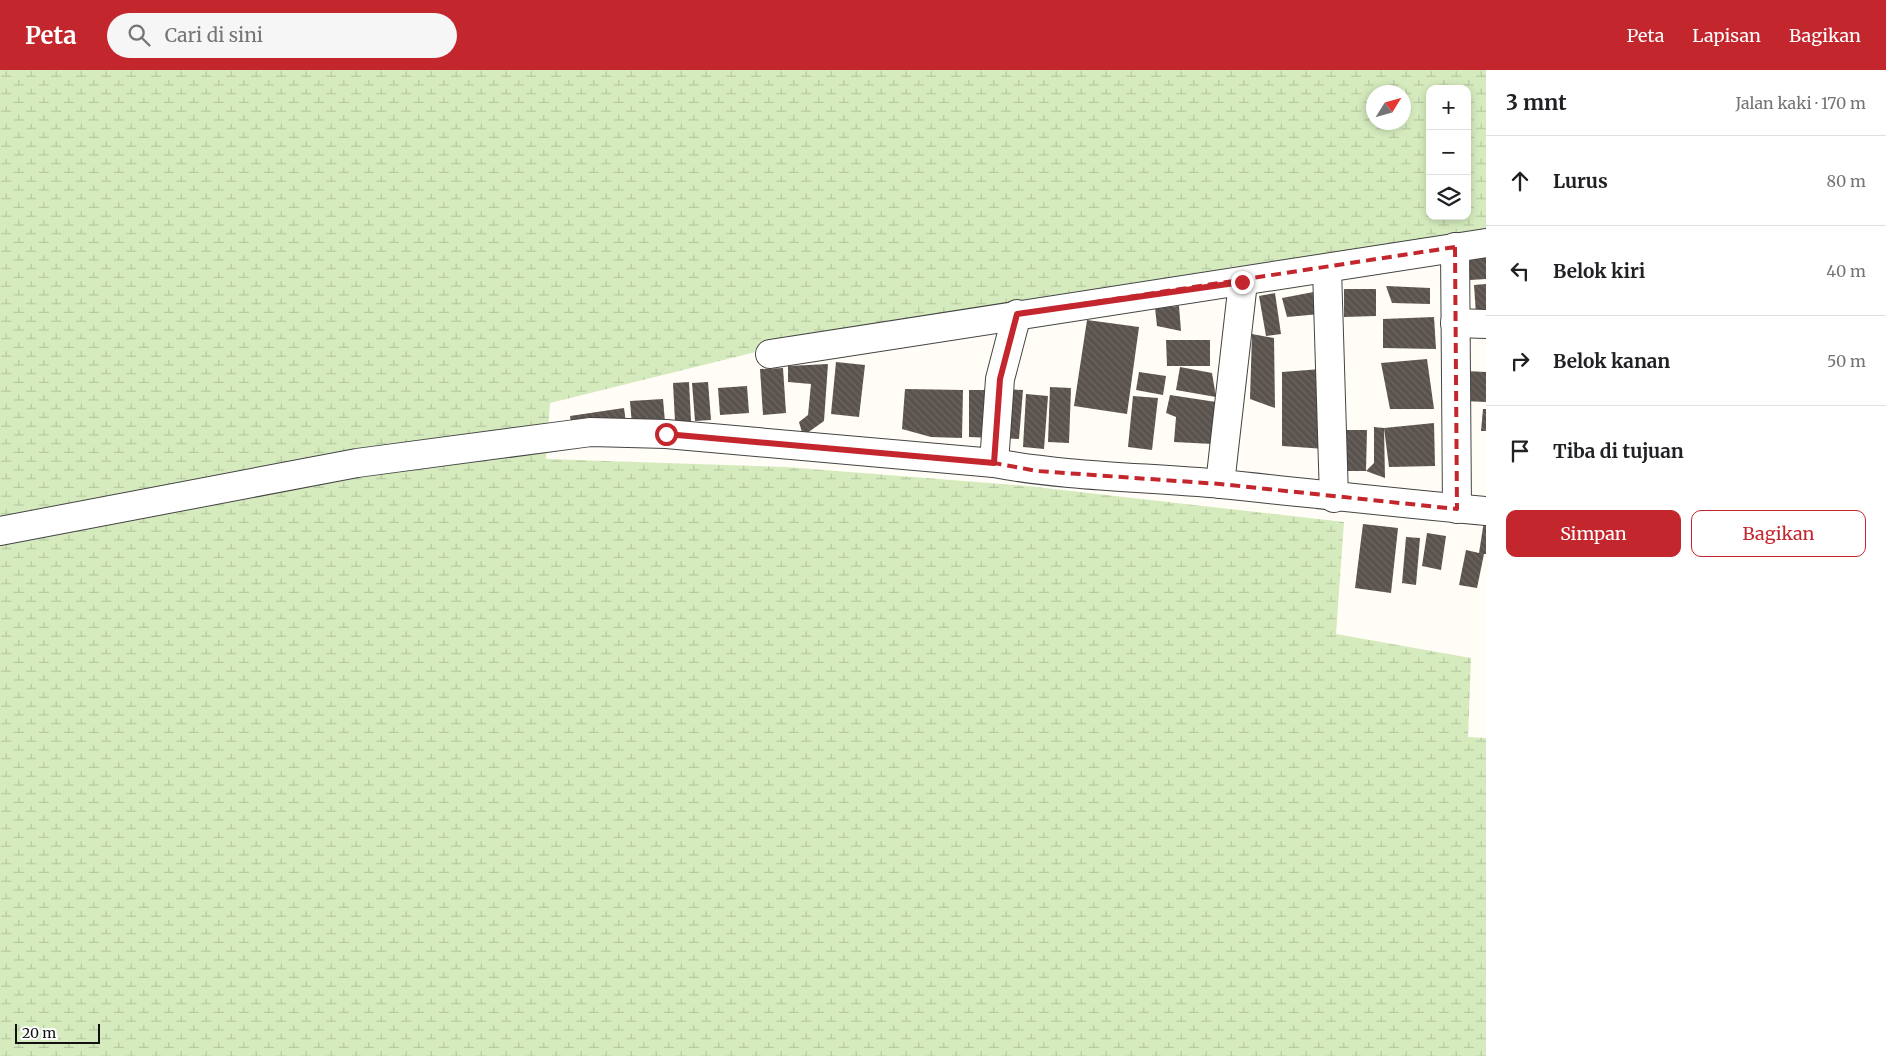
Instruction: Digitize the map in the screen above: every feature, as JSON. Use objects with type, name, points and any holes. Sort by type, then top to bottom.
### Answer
[{"type":"street","points":[[770,354],[1017,314],[1242,282],[1486,243]]},
{"type":"street","points":[[1454,247],[1457,509]]},
{"type":"street","points":[[1327,269],[1334,498]]},
{"type":"street","points":[[1220,484],[1242,282]]},
{"type":"street","points":[[994,463],[1000,379],[1017,314]]},
{"type":"street","points":[[1455,323],[1486,324]]},
{"type":"street","points":[[0,531],[357,464],[591,432],[666,434],[994,463],[1037,471],[1220,484],[1334,498],[1486,511]]},
{"type":"highlighted area","points":[[1455,247],[1457,509],[1220,484],[1037,471],[994,463],[1000,379],[1017,314]]},
{"type":"green space","points":[[0,70],[1486,70],[1486,235],[1389,251],[1232,267],[1016,307],[800,341],[550,403],[546,459],[786,467],[1027,486],[1344,522],[1336,634],[1471,658],[1468,737],[1486,738],[1486,1056],[0,1056]]},
{"type":"building","points":[[1486,255],[1486,279],[1470,280],[1469,256]]},
{"type":"building","points":[[1486,284],[1486,313],[1476,314],[1474,285]]},
{"type":"building","points":[[1386,286],[1430,288],[1430,304],[1392,303]]},
{"type":"building","points":[[1344,289],[1376,289],[1376,316],[1344,317]]},
{"type":"building","points":[[1319,291],[1320,314],[1287,317],[1282,298]]},
{"type":"building","points":[[1275,293],[1281,334],[1266,336],[1259,296]]},
{"type":"building","points":[[1179,306],[1181,331],[1157,326],[1155,308]]},
{"type":"building","points":[[1434,317],[1436,349],[1383,348],[1383,319]]},
{"type":"building","points":[[1087,320],[1139,327],[1127,414],[1074,406]]},
{"type":"building","points":[[1252,334],[1274,338],[1275,408],[1250,399]]},
{"type":"building","points":[[1166,340],[1210,340],[1210,366],[1167,366]]},
{"type":"building","points":[[1427,359],[1434,409],[1390,409],[1381,363]]},
{"type":"building","points":[[836,362],[865,365],[859,417],[831,414]]},
{"type":"building","points":[[828,364],[824,421],[803,436],[799,422],[808,415],[811,384],[788,382],[788,366]]},
{"type":"building","points":[[1180,367],[1212,373],[1216,397],[1176,390]]},
{"type":"building","points":[[783,368],[786,413],[763,415],[760,369]]},
{"type":"building","points":[[1321,369],[1325,449],[1282,446],[1282,372]]},
{"type":"building","points":[[1465,371],[1486,372],[1486,402],[1464,401]]},
{"type":"building","points":[[1139,372],[1166,376],[1163,395],[1136,390]]},
{"type":"building","points":[[689,382],[691,421],[675,422],[673,383]]},
{"type":"building","points":[[708,382],[711,420],[695,421],[692,383]]},
{"type":"building","points":[[747,386],[749,413],[720,415],[718,388]]},
{"type":"building","points":[[1050,387],[1071,388],[1069,443],[1048,442]]},
{"type":"building","points":[[905,389],[963,390],[962,438],[931,437],[902,429]]},
{"type":"building","points":[[1002,389],[1023,390],[1019,439],[999,438]]},
{"type":"building","points":[[969,390],[993,390],[993,438],[969,437]]},
{"type":"building","points":[[1026,394],[1048,396],[1044,449],[1023,447]]},
{"type":"building","points":[[1170,395],[1216,402],[1213,444],[1174,442],[1176,417],[1166,413]]},
{"type":"building","points":[[1133,396],[1158,398],[1152,450],[1128,447]]},
{"type":"building","points":[[663,399],[665,422],[632,425],[630,401]]},
{"type":"building","points":[[624,408],[626,423],[572,429],[570,416]]},
{"type":"building","points":[[1483,409],[1486,409],[1486,431],[1481,431]]},
{"type":"building","points":[[1434,423],[1435,466],[1389,467],[1384,428]]},
{"type":"building","points":[[1374,427],[1384,428],[1385,478],[1366,471],[1374,463]]},
{"type":"building","points":[[1342,430],[1367,430],[1366,471],[1341,471]]},
{"type":"building","points":[[1484,521],[1486,521],[1486,554],[1484,554],[1477,588],[1459,585],[1466,550],[1479,553]]},
{"type":"building","points":[[1363,524],[1398,528],[1391,593],[1355,588]]},
{"type":"building","points":[[1427,533],[1446,536],[1441,570],[1422,566]]},
{"type":"building","points":[[1406,537],[1420,538],[1416,585],[1402,583]]},
{"type":"route","points":[[666,434],[994,463],[1000,379],[1017,314],[1242,282]]}]
